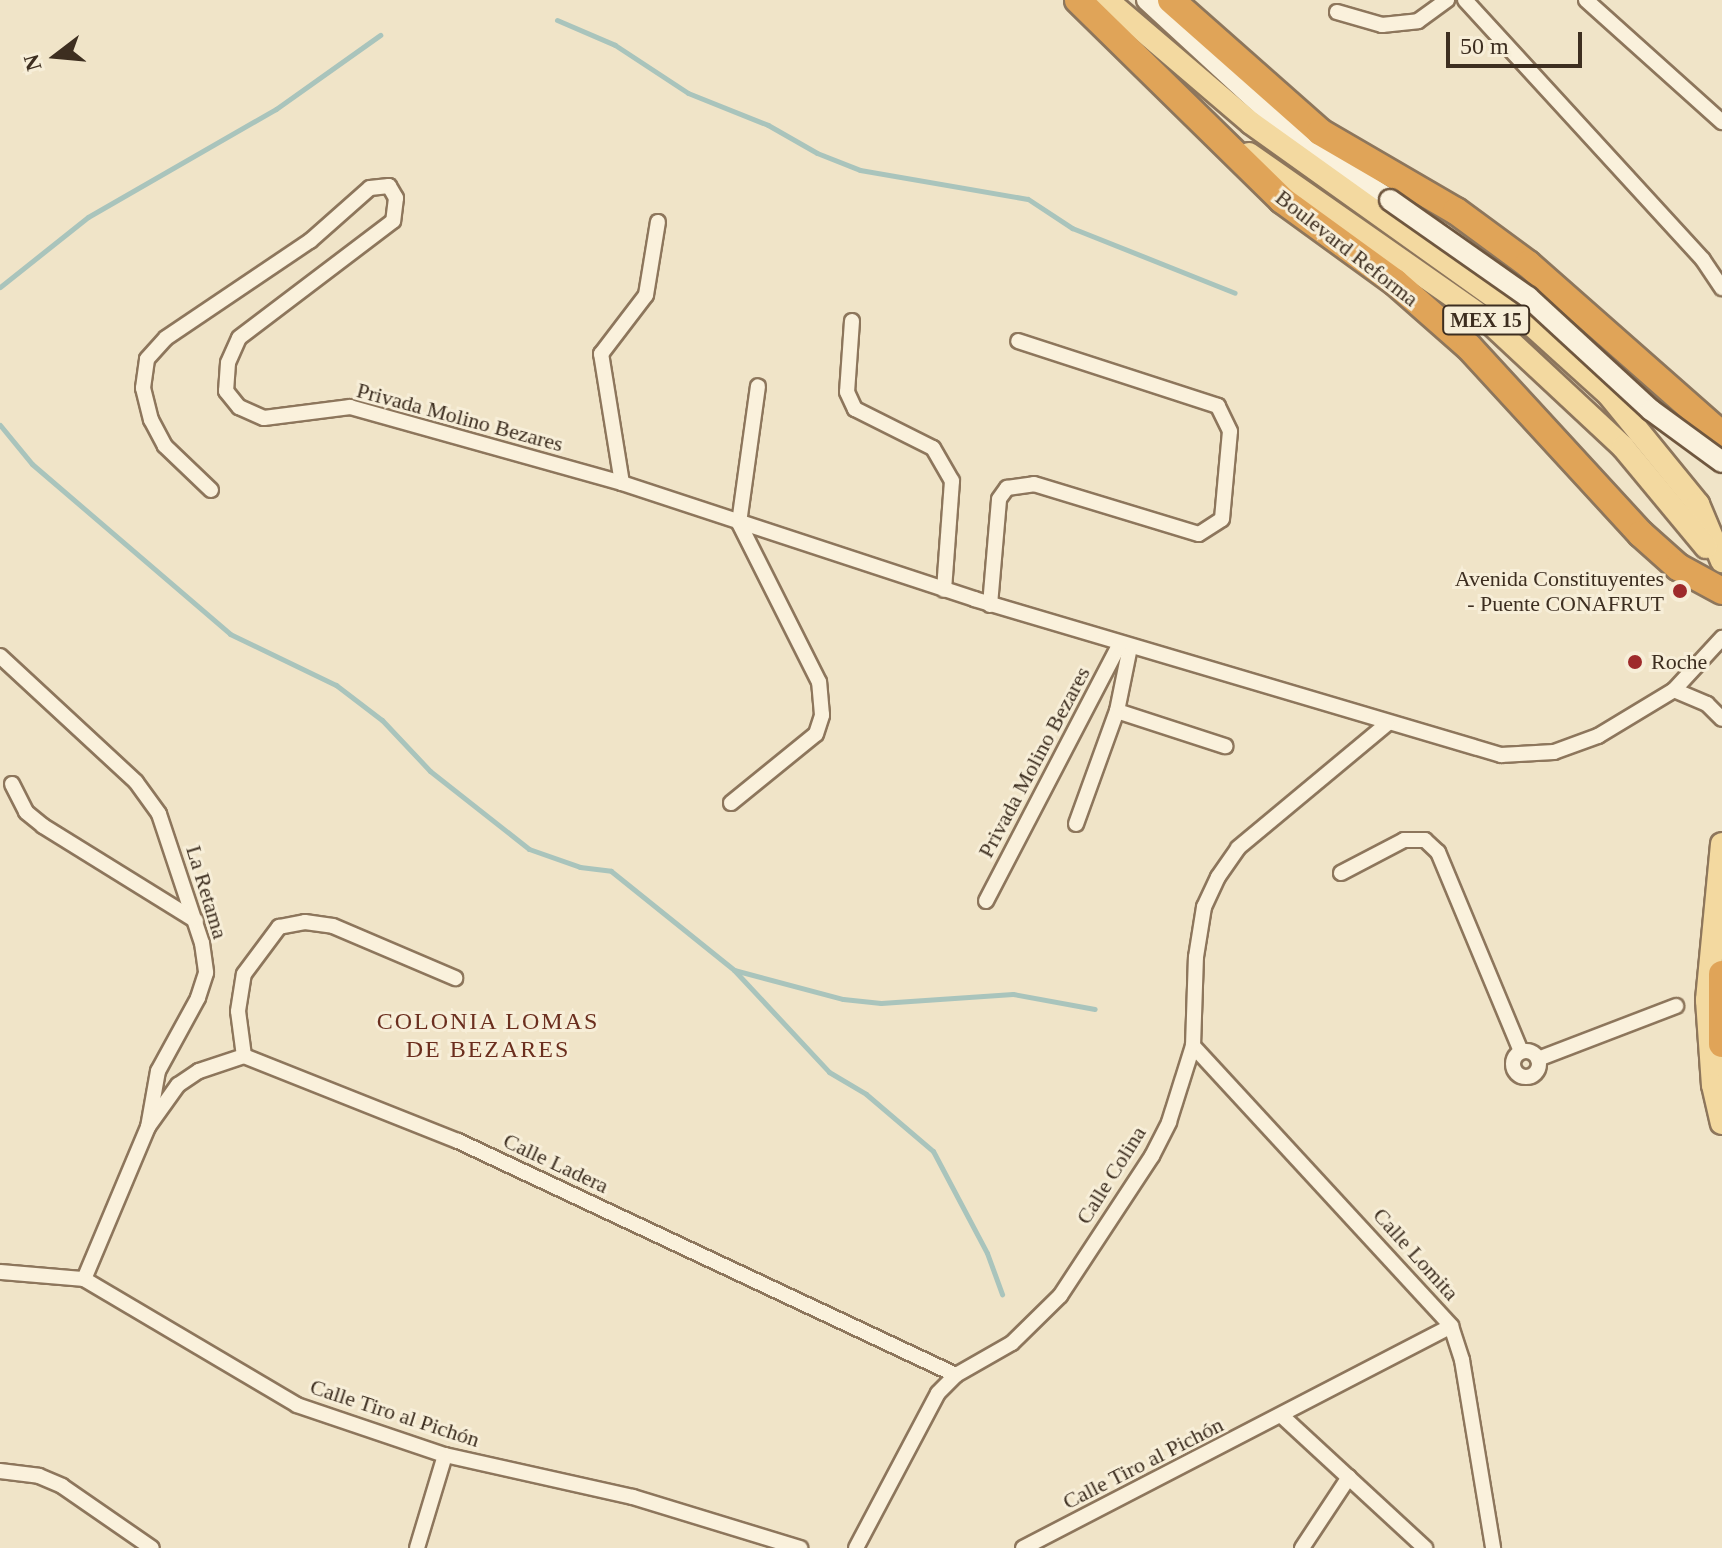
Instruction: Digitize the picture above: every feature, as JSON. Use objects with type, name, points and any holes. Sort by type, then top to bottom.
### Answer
[{"type":"highway","name":"Boulevard Reforma","points":[[1078,0],[1204,119],[1282,200],[1395,282],[1469,347],[1641,534],[1678,567],[1722,591]]},
{"type":"highway","name":"MEX 15","points":[[1171,0],[1320,132],[1456,211],[1528,264],[1663,385]]},
{"type":"highway","points":[[1663,385],[1722,435]]},
{"type":"highway","points":[[1722,974],[1722,1044]]},
{"type":"main road","points":[[1107,0],[1251,123],[1525,319],[1609,395],[1698,504],[1722,561]]},
{"type":"main road","points":[[1147,0],[1299,140],[1528,297],[1651,410],[1722,462]]},
{"type":"main road","name":"MEX 15","points":[[1204,119],[1307,200],[1487,320],[1623,447],[1694,528],[1722,572]]},
{"type":"main road","name":"MEX 15","points":[[1663,385],[1722,468]]},
{"type":"main road","points":[[1722,844],[1707,1000],[1722,1123]]},
{"type":"street","points":[[1337,12],[1394,24],[1418,21],[1447,0]]},
{"type":"street","points":[[1465,0],[1693,249],[1722,288]]},
{"type":"street","points":[[1586,0],[1722,122]]},
{"type":"street","name":"Privada Molino Bezares","points":[[211,490],[165,446],[151,420],[143,388],[147,359],[166,338],[310,241],[370,188],[389,186],[396,198],[393,221],[239,338],[228,363],[226,391],[233,399],[264,418],[350,407],[622,483],[990,605],[1387,724],[1521,757],[1554,752],[1598,736],[1674,690],[1722,638]]},
{"type":"street","points":[[622,483],[601,354],[646,295],[658,222]]},
{"type":"street","points":[[852,321],[847,392],[855,409],[933,448],[952,481],[944,590]]},
{"type":"street","points":[[990,605],[999,499],[1007,488],[1034,484],[1199,534],[1222,519],[1230,431],[1218,406],[1018,341]]},
{"type":"street","points":[[731,803],[816,734],[822,715],[819,682],[739,523],[758,386]]},
{"type":"street","points":[[1076,824],[1117,711],[1125,645]]},
{"type":"street","name":"Privada Molino Bezares","points":[[986,901],[1125,645]]},
{"type":"street","name":"La Retama","points":[[0,656],[136,782],[159,814],[196,921],[206,973],[198,998],[158,1071],[148,1127],[84,1279]]},
{"type":"street","points":[[1674,690],[1707,704],[1722,719]]},
{"type":"street","points":[[1117,711],[1225,746]]},
{"type":"street","name":"Calle Colina","points":[[856,1548],[938,1393],[956,1375],[1012,1343],[1060,1296],[1152,1156],[1169,1122],[1193,1046],[1196,957],[1204,907],[1218,877],[1238,848],[1387,724]]},
{"type":"street","points":[[12,784],[26,812],[43,826],[196,921]]},
{"type":"street","points":[[1341,873],[1404,840],[1425,840],[1438,852],[1521,1051],[1538,1059],[1676,1006]]},
{"type":"street","points":[[148,1127],[178,1085],[199,1071],[244,1056],[238,1011],[244,974],[279,927],[305,922],[333,926],[455,978]]},
{"type":"street","name":"Calle Lomita","points":[[1193,1046],[1451,1326],[1462,1360],[1493,1548]]},
{"type":"street","points":[[1521,1051],[1513,1065],[1520,1076],[1534,1075],[1538,1059]]},
{"type":"street","name":"Calle Ladera","points":[[244,1056],[458,1141],[956,1375]]},
{"type":"street","name":"Calle Tiro al Pichón","points":[[0,1272],[84,1279],[271,1394],[445,1455],[633,1497],[800,1548]]},
{"type":"street","name":"Calle Tiro al Pichón","points":[[1023,1548],[1451,1326]]},
{"type":"street","points":[[1282,1416],[1425,1548]]},
{"type":"street","points":[[417,1548],[445,1455]]},
{"type":"street","points":[[0,1471],[39,1476],[62,1486],[152,1548]]},
{"type":"street","points":[[1302,1548],[1349,1477]]},
{"type":"waterway","points":[[557,20],[615,45],[688,93],[768,125],[817,153],[860,170],[1028,199],[1072,228],[1235,293]]},
{"type":"waterway","points":[[0,287],[88,217],[276,109],[380,35]]},
{"type":"waterway","points":[[0,425],[32,464],[230,634],[336,685],[382,720],[430,771],[529,849],[580,867],[611,871],[734,970],[829,1072],[866,1094],[933,1151],[987,1253],[1002,1294]]},
{"type":"waterway","points":[[734,970],[843,999],[881,1003],[1013,994],[1095,1009]]},
{"type":"place","name":"Avenida Constituyentes - Puente CONAFRUT","points":[[1680,591]]},
{"type":"place","name":"Roche","points":[[1635,662]]},
{"type":"district","name":"COLONIA LOMAS DE BEZARES","points":[[488,1036]]}]
